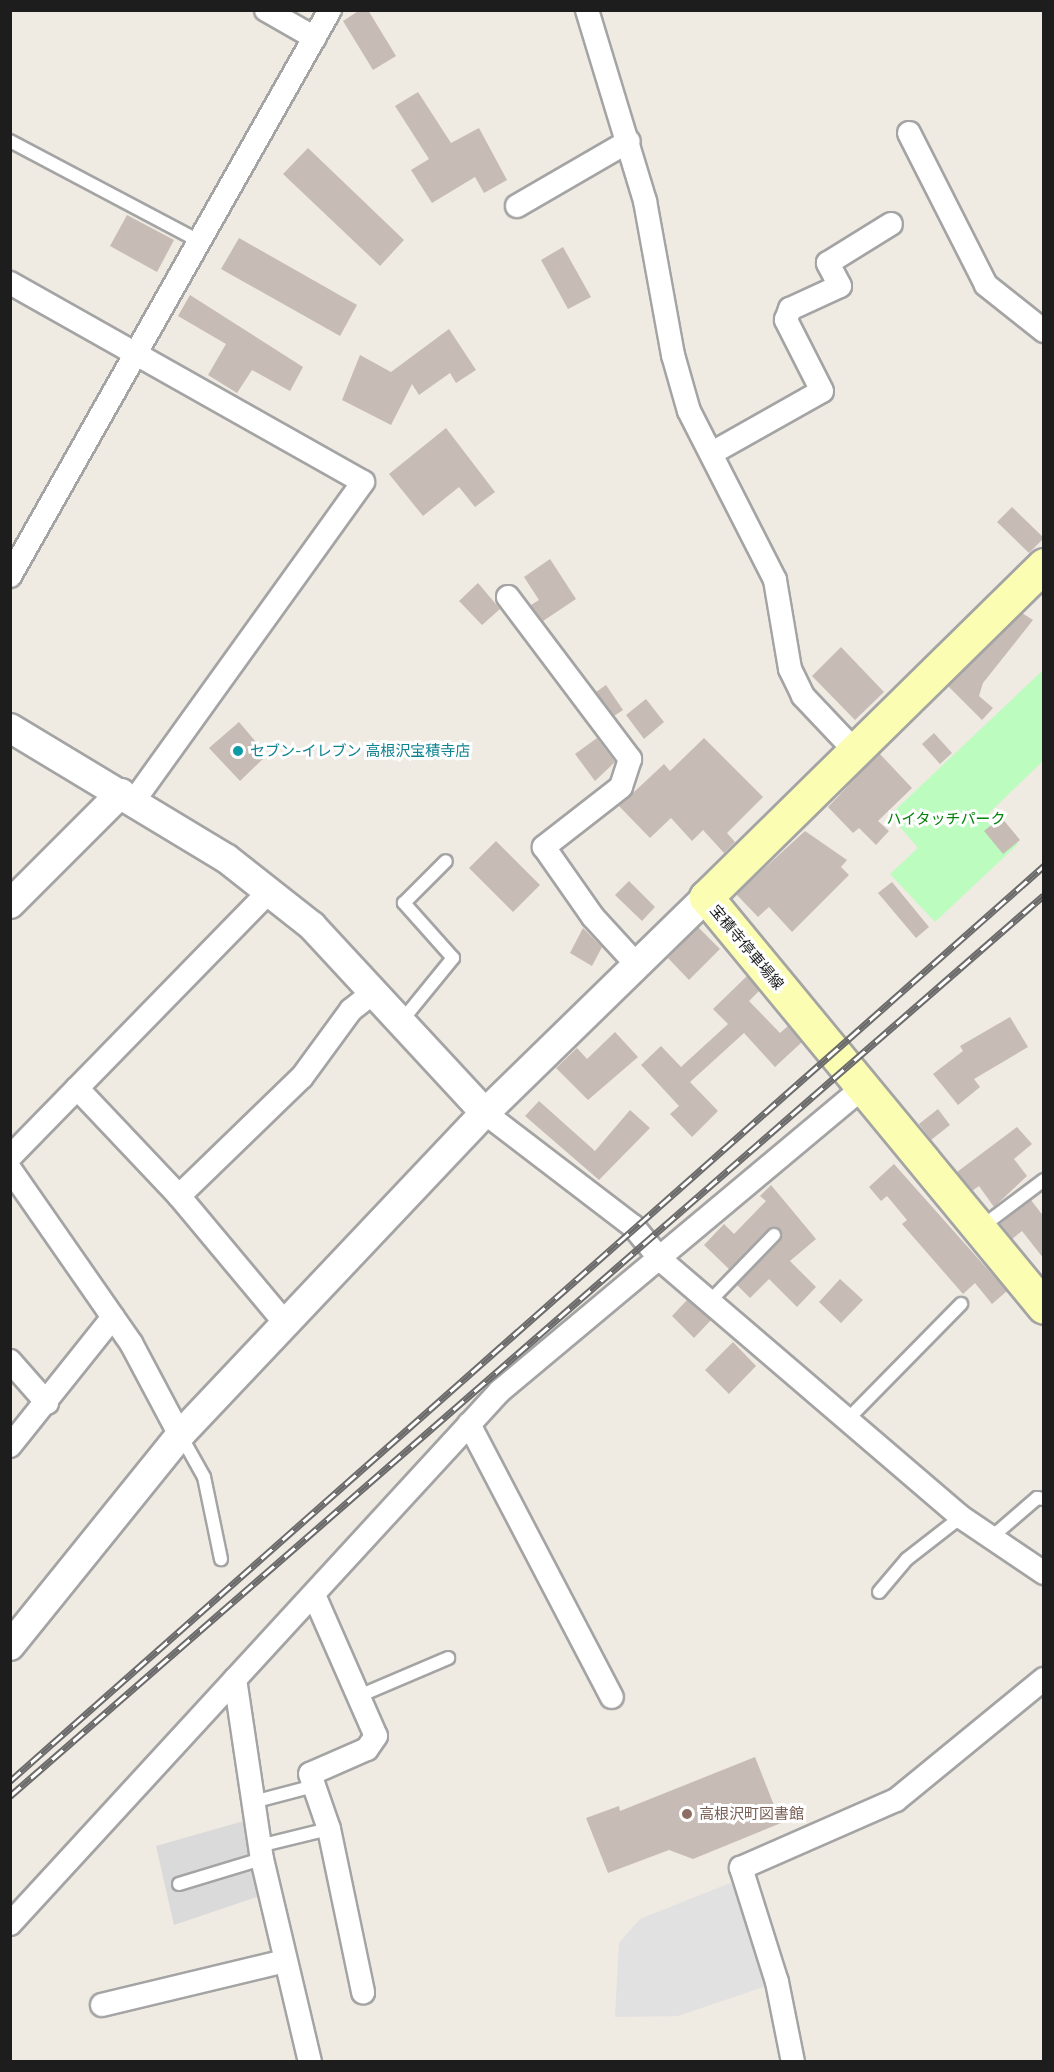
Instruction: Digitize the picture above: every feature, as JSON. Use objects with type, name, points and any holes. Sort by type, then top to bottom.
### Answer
[{"type":"main road","name":"宝積寺停車場線","points":[[1044,565],[706,897],[1044,1307]]},
{"type":"street","points":[[266,10],[315,38]]},
{"type":"street","points":[[10,576],[136,358],[330,10]]},
{"type":"street","points":[[587,10],[629,141],[672,355],[689,411],[775,579],[790,669],[803,696],[854,750]]},
{"type":"street","points":[[909,133],[986,285],[1044,331]]},
{"type":"street","points":[[517,206],[629,141]]},
{"type":"street","points":[[712,453],[822,391],[786,320],[790,309],[840,286],[828,263],[891,224]]},
{"type":"street","points":[[10,283],[136,358],[363,482],[128,797],[10,904]]},
{"type":"street","points":[[508,597],[630,759],[621,787],[544,847],[594,917],[637,965]]},
{"type":"street","points":[[10,728],[128,797],[269,892],[312,926],[399,1023],[485,1113],[633,1226],[661,1260],[849,1418],[961,1517],[993,1536],[1044,1573]]},
{"type":"street","points":[[10,1157],[269,892]]},
{"type":"street","points":[[10,1646],[180,1435],[287,1325],[485,1113],[706,897]]},
{"type":"street","points":[[178,1196],[302,1077],[351,1010],[373,993]]},
{"type":"street","points":[[10,1924],[500,1391],[661,1260],[864,1087]]},
{"type":"street","points":[[78,1088],[178,1196],[287,1325]]},
{"type":"street","points":[[10,1169],[113,1317],[180,1435]]},
{"type":"street","points":[[10,1446],[113,1317]]},
{"type":"street","points":[[10,1361],[47,1402]]},
{"type":"street","points":[[469,1424],[612,1697]]},
{"type":"street","points":[[314,1594],[376,1736],[367,1749],[310,1774],[329,1829],[363,1992]]},
{"type":"street","points":[[793,2061],[777,1982],[741,1868],[896,1800],[1044,1678]]},
{"type":"street","points":[[235,1679],[260,1853],[310,2061]]},
{"type":"street","points":[[102,2005],[285,1961]]},
{"type":"lane","points":[[10,141],[201,243]]},
{"type":"lane","points":[[399,1023],[453,957],[404,903],[446,861]]},
{"type":"lane","points":[[979,1228],[1044,1180]]},
{"type":"lane","points":[[710,1301],[774,1235]]},
{"type":"lane","points":[[849,1418],[961,1304]]},
{"type":"lane","points":[[180,1435],[204,1477],[221,1559]]},
{"type":"lane","points":[[993,1536],[1037,1498],[1044,1498]]},
{"type":"lane","points":[[879,1592],[906,1559],[961,1517]]},
{"type":"lane","points":[[358,1696],[448,1658]]},
{"type":"lane","points":[[253,1802],[314,1786]]},
{"type":"lane","points":[[179,1884],[329,1829]]},
{"type":"shaded area","points":[[247,1820],[260,1896],[174,1925],[156,1846]]},
{"type":"shaded area","points":[[730,1883],[741,1890],[769,1985],[678,2016],[615,2017],[619,1943],[640,1919]]},
{"type":"green space","name":"ハイタッチパーク","points":[[1043,670],[1043,761],[988,814],[1018,844],[935,922],[890,874],[918,848],[890,815]]},
{"type":"building","points":[[360,10],[368,10],[396,56],[373,70],[343,21]]},
{"type":"building","points":[[418,92],[451,143],[479,128],[507,180],[484,193],[475,177],[432,203],[411,170],[429,159],[395,106]]},
{"type":"building","points":[[308,148],[404,240],[380,266],[283,174]]},
{"type":"building","points":[[127,215],[174,240],[157,272],[110,246]]},
{"type":"building","points":[[239,238],[357,305],[340,336],[221,269]]},
{"type":"building","points":[[563,247],[591,297],[568,309],[541,260]]},
{"type":"building","points":[[190,295],[303,367],[290,391],[252,370],[237,393],[208,375],[226,344],[178,316]]},
{"type":"building","points":[[449,329],[476,370],[456,383],[450,373],[419,395],[412,384],[391,425],[342,400],[360,355],[391,372]]},
{"type":"building","points":[[446,428],[495,492],[475,507],[459,487],[423,516],[389,474]]},
{"type":"building","points":[[1012,507],[1044,538],[1029,553],[997,522]]},
{"type":"building","points":[[550,559],[576,599],[543,621],[531,605],[539,600],[524,577]]},
{"type":"building","points":[[478,583],[500,609],[482,625],[459,601]]},
{"type":"building","points":[[1022,613],[1033,620],[983,683],[979,696],[993,708],[982,720],[948,686]]},
{"type":"building","points":[[841,647],[884,692],[855,720],[812,676]]},
{"type":"building","points":[[606,685],[623,710],[614,716],[596,692]]},
{"type":"building","points":[[646,699],[664,722],[644,739],[626,715]]},
{"type":"building","name":"セブン-イレブン 高根沢宝積寺店","points":[[239,722],[267,755],[240,781],[209,748]]},
{"type":"building","points":[[934,733],[952,753],[940,764],[922,744]]},
{"type":"building","points":[[597,738],[615,762],[595,781],[575,754]]},
{"type":"building","points":[[704,738],[763,797],[727,833],[735,842],[724,853],[703,830],[692,841],[671,818],[650,838],[619,806],[664,764],[670,771]]},
{"type":"building","points":[[879,753],[912,788],[878,821],[889,831],[876,845],[859,828],[853,833],[828,807]]},
{"type":"building","points":[[1001,817],[1020,840],[1003,854],[984,831]]},
{"type":"building","points":[[805,831],[847,860],[841,867],[849,875],[792,932],[769,907],[758,917],[736,894]]},
{"type":"building","points":[[496,841],[540,885],[513,912],[469,868]]},
{"type":"building","points":[[629,881],[655,907],[642,921],[615,895]]},
{"type":"building","points":[[892,882],[929,927],[916,938],[878,893]]},
{"type":"building","points":[[698,927],[720,949],[689,980],[668,958]]},
{"type":"building","points":[[583,928],[602,947],[592,966],[570,953]]},
{"type":"building","points":[[747,976],[759,991],[749,1001],[780,1033],[788,1026],[802,1042],[775,1067],[744,1033],[690,1082],[718,1111],[692,1137],[670,1114],[679,1106],[641,1065],[661,1046],[681,1067],[728,1024],[713,1009]]},
{"type":"building","points":[[1010,1017],[1028,1047],[974,1079],[980,1087],[958,1105],[933,1074],[963,1051],[960,1046]]},
{"type":"building","points":[[615,1032],[638,1057],[588,1100],[556,1068],[577,1048],[587,1059]]},
{"type":"building","points":[[539,1101],[595,1151],[630,1110],[650,1128],[599,1180],[525,1116]]},
{"type":"building","points":[[938,1109],[950,1125],[931,1140],[919,1124]]},
{"type":"building","points":[[1017,1127],[1032,1144],[1014,1159],[1027,1176],[994,1207],[979,1186],[972,1191],[957,1172]]},
{"type":"building","points":[[894,1164],[1007,1291],[992,1304],[975,1283],[963,1294],[902,1224],[907,1220],[887,1196],[881,1201],[869,1187]]},
{"type":"building","points":[[771,1185],[816,1239],[790,1261],[816,1287],[797,1307],[769,1279],[750,1298],[737,1285],[780,1241],[779,1229],[768,1229],[729,1269],[704,1245],[724,1224],[734,1234],[766,1201],[760,1196]]},
{"type":"building","points":[[1031,1200],[1044,1217],[1044,1259],[1022,1231],[1012,1239],[1000,1224]]},
{"type":"building","points":[[840,1279],[863,1300],[841,1323],[819,1302]]},
{"type":"building","points":[[687,1300],[711,1320],[694,1338],[672,1316]]},
{"type":"building","points":[[733,1342],[756,1366],[729,1394],[705,1370]]},
{"type":"building","name":"高根沢町図書館","points":[[755,1757],[781,1823],[693,1859],[669,1850],[608,1873],[586,1818],[619,1806],[620,1811]]},
{"type":"railway","points":[[10,1781],[1044,866]]},
{"type":"railway","points":[[10,1796],[1044,895]]},
{"type":"place","name":"セブン-イレブン 高根沢宝積寺店","points":[[238,751]]},
{"type":"place","name":"高根沢町図書館","points":[[687,1814]]}]
